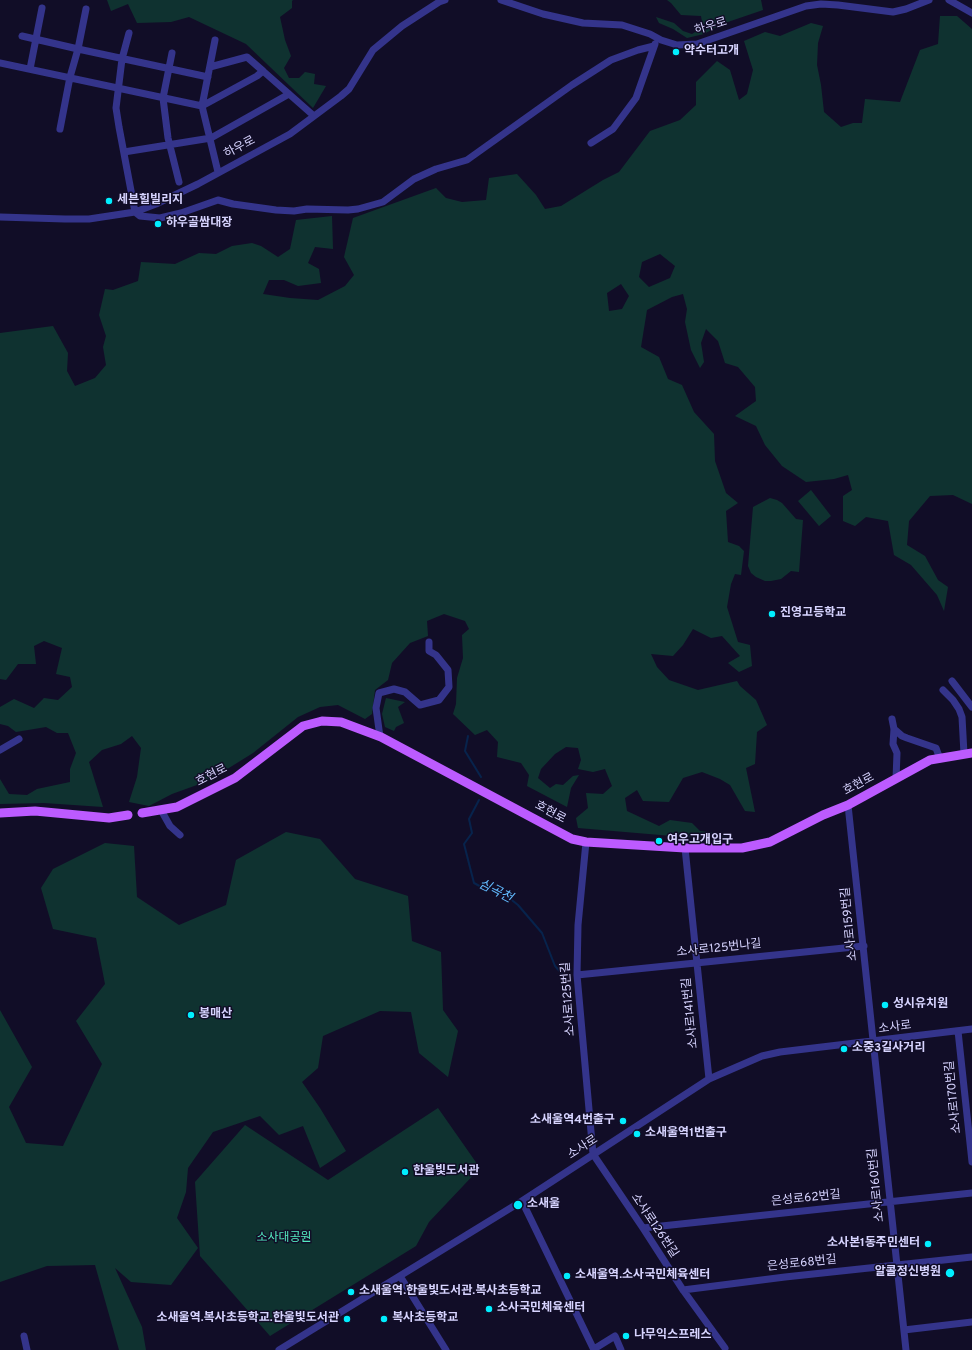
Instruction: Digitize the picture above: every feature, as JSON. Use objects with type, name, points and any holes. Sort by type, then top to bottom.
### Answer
[{"type":"main road","name":"호현로","points":[[142,813],[177,807],[235,778],[303,726],[322,721],[341,722],[380,737],[572,839],[586,842],[686,848],[742,848],[770,842],[823,814],[848,805],[930,760],[968,753]]},
{"type":"main road","points":[[0,813],[35,811],[109,818],[128,815]]},
{"type":"street","name":"하우로","points":[[0,217],[65,220],[89,219],[135,212],[156,204],[198,184],[290,134],[349,89],[373,50],[402,26],[439,2],[445,0]]},
{"type":"street","name":"하우로","points":[[501,0],[543,14],[583,23],[622,25],[677,45],[697,44],[806,6],[821,4],[838,5],[892,12],[906,9],[928,0]]},
{"type":"street","points":[[949,0],[972,12]]},
{"type":"street","points":[[30,69],[42,8]]},
{"type":"street","points":[[60,129],[86,9]]},
{"type":"street","points":[[128,33],[122,59],[116,108],[135,212],[140,216],[160,218],[181,213],[218,200],[233,204],[294,211],[307,209],[358,209],[383,202],[414,179],[436,169],[467,160],[572,85],[611,60],[654,46]]},
{"type":"street","points":[[22,36],[208,77]]},
{"type":"street","points":[[591,142],[613,129],[636,98],[657,38]]},
{"type":"street","points":[[215,40],[202,106],[218,172]]},
{"type":"street","points":[[172,53],[163,98],[170,144],[179,182]]},
{"type":"street","points":[[210,67],[247,57],[314,116]]},
{"type":"street","points":[[0,63],[202,106],[257,76],[263,71]]},
{"type":"street","points":[[124,152],[210,138],[289,94]]},
{"type":"street","points":[[380,737],[376,708],[379,693],[394,689],[405,692],[420,706],[439,700],[449,686],[448,670],[436,655],[429,651],[429,642]]},
{"type":"street","points":[[952,681],[972,707]]},
{"type":"street","points":[[943,690],[953,700],[959,709],[962,717],[968,753]]},
{"type":"street","points":[[892,719],[894,729],[893,740],[897,753],[896,779]]},
{"type":"street","points":[[894,729],[907,738],[936,748],[940,759]]},
{"type":"street","points":[[0,750],[19,739]]},
{"type":"street","name":"소사로159번길","points":[[848,805],[874,1041]]},
{"type":"street","points":[[162,810],[170,826],[180,835]]},
{"type":"street","name":"소사로125번길","points":[[586,842],[578,925],[577,975],[593,1154]]},
{"type":"street","name":"소사로141번길","points":[[686,848],[709,1079]]},
{"type":"street","name":"소사로125번나길","points":[[577,975],[864,946]]},
{"type":"street","name":"소사로","points":[[280,1350],[522,1201],[709,1079],[762,1056],[780,1052],[972,1029]]},
{"type":"street","name":"소사로170번길","points":[[958,1031],[972,1162]]},
{"type":"street","name":"소사로160번길","points":[[874,1041],[906,1350]]},
{"type":"street","name":"소사로126번길","points":[[593,1154],[683,1290],[725,1348]]},
{"type":"street","name":"은성로62번길","points":[[643,1228],[972,1193]]},
{"type":"street","points":[[522,1201],[594,1349],[615,1336],[621,1350]]},
{"type":"street","name":"은성로68번길","points":[[683,1290],[785,1277],[972,1257]]},
{"type":"street","points":[[400,1276],[446,1350]]},
{"type":"street","points":[[904,1330],[972,1322]]},
{"type":"street","points":[[24,1336],[27,1350]]},
{"type":"green space","points":[[107,0],[293,0],[292,8],[280,17],[285,40],[291,56],[284,68],[289,78],[299,78],[305,72],[315,74],[314,84],[326,86],[313,108],[246,44],[189,17],[171,22],[137,23],[128,4],[111,11]]},
{"type":"green space","points":[[667,0],[761,0],[763,10],[722,24],[704,34],[687,38],[673,29],[659,23],[656,17],[674,23],[683,31],[692,34],[703,27],[701,16],[681,15]]},
{"type":"green space","points":[[940,16],[957,16],[972,29],[972,504],[953,495],[930,496],[909,521],[907,545],[925,556],[938,580],[948,587],[944,611],[937,595],[911,565],[894,555],[888,521],[866,517],[855,526],[843,521],[843,496],[852,490],[848,475],[834,479],[806,482],[782,466],[765,445],[756,426],[735,416],[756,401],[755,387],[738,367],[725,363],[718,341],[706,329],[701,343],[704,362],[700,368],[691,350],[685,322],[687,309],[683,294],[672,297],[647,310],[641,347],[659,357],[668,379],[682,385],[694,412],[714,434],[715,461],[726,493],[738,503],[726,511],[728,542],[739,546],[744,551],[741,575],[735,574],[731,584],[727,607],[738,642],[750,645],[752,666],[739,672],[728,663],[740,656],[722,636],[711,638],[693,629],[683,645],[673,656],[651,654],[657,667],[669,680],[698,690],[737,681],[740,686],[756,700],[767,725],[757,732],[755,764],[746,768],[755,812],[745,811],[730,785],[720,779],[702,772],[683,778],[669,802],[643,801],[637,790],[625,798],[627,811],[659,826],[670,820],[692,823],[700,831],[725,834],[728,838],[684,837],[578,828],[576,818],[588,808],[586,793],[603,794],[612,786],[605,769],[593,772],[578,769],[581,760],[578,748],[566,747],[555,754],[541,769],[538,778],[550,788],[556,784],[563,785],[573,776],[579,775],[571,788],[567,807],[527,786],[529,775],[521,763],[497,757],[498,742],[487,730],[475,735],[453,714],[456,704],[457,678],[463,658],[462,635],[469,629],[465,621],[444,614],[427,621],[428,636],[410,643],[392,663],[388,680],[375,690],[372,714],[365,719],[338,705],[320,707],[298,717],[253,753],[208,781],[172,794],[149,806],[129,802],[137,777],[141,748],[132,736],[121,744],[102,750],[89,762],[103,807],[44,803],[0,804],[0,779],[9,794],[27,795],[37,789],[70,782],[70,769],[76,753],[68,733],[57,733],[46,727],[16,732],[8,726],[0,724],[0,707],[14,699],[34,708],[44,698],[58,700],[72,687],[70,677],[56,674],[62,648],[44,641],[34,646],[36,664],[18,664],[6,680],[0,679],[0,333],[53,326],[68,353],[67,371],[75,386],[95,378],[106,365],[103,347],[106,336],[99,315],[105,289],[113,290],[138,281],[141,262],[175,264],[199,253],[216,254],[232,246],[252,243],[261,246],[278,257],[290,249],[296,220],[332,216],[333,249],[315,247],[308,263],[319,269],[321,283],[298,286],[284,280],[269,280],[263,294],[318,300],[345,286],[354,275],[344,257],[353,218],[436,188],[446,198],[462,202],[486,200],[489,178],[517,174],[536,195],[545,209],[561,206],[619,172],[650,131],[680,120],[696,105],[696,82],[717,61],[730,70],[739,100],[747,94],[753,70],[744,41],[765,32],[780,36],[811,23],[823,26],[818,43],[817,65],[824,112],[841,127],[853,123],[862,123],[865,99],[900,102],[920,50],[938,44]],"holes":[[[660,254],[675,266],[670,278],[649,287],[639,277],[642,262]],[[621,284],[629,296],[622,309],[609,311],[607,293]]]},
{"type":"green space","points":[[811,490],[831,516],[819,526],[798,501]]},
{"type":"green space","points":[[770,498],[782,503],[796,519],[803,520],[799,572],[791,571],[781,579],[765,581],[751,573],[748,566],[753,507]]},
{"type":"green space","points":[[386,698],[405,702],[398,707],[404,723],[396,727],[394,731],[385,727],[382,714]]},
{"type":"green space","points":[[286,832],[320,839],[355,879],[408,896],[412,941],[441,952],[443,1010],[458,1031],[448,1077],[419,1053],[411,1012],[380,1011],[323,1036],[318,1068],[302,1082],[346,1151],[320,1168],[303,1126],[279,1135],[260,1116],[213,1132],[188,1168],[186,1192],[177,1218],[198,1248],[171,1285],[131,1282],[115,1268],[142,1327],[146,1350],[119,1350],[95,1265],[47,1266],[0,1282],[0,1010],[32,1067],[9,1107],[26,1143],[63,1146],[102,1064],[76,1021],[105,984],[96,938],[53,929],[41,888],[53,869],[105,843],[134,846],[137,897],[179,925],[226,905],[236,860]]},
{"type":"green space","name":"소사대공원","points":[[438,1108],[480,1168],[429,1222],[416,1246],[270,1336],[200,1256],[195,1182],[245,1125],[328,1180]]},
{"type":"waterway","name":"심곡천","points":[[468,736],[465,751],[481,777]]},
{"type":"waterway","name":"심곡천","points":[[479,800],[469,819],[472,833],[464,844],[474,883],[485,889],[503,893],[518,905],[542,933],[555,966],[563,975]]},
{"type":"place","name":"약수터고개","points":[[676,52]]},
{"type":"place","name":"세븐힐빌리지","points":[[109,201]]},
{"type":"place","name":"하우골쌈대장","points":[[158,224]]},
{"type":"place","name":"진영고등학교","points":[[772,614]]},
{"type":"place","name":"여우고개입구","points":[[659,841]]},
{"type":"place","name":"성시유치원","points":[[885,1005]]},
{"type":"place","name":"봉매산","points":[[191,1015]]},
{"type":"place","name":"소중3길사거리","points":[[844,1049]]},
{"type":"place","name":"소새울역4번출구","points":[[623,1121]]},
{"type":"place","name":"소새울역1번출구","points":[[637,1134]]},
{"type":"place","name":"한울빛도서관","points":[[405,1172]]},
{"type":"place","name":"소새울","points":[[518,1205]]},
{"type":"place","name":"소사본1동주민센터","points":[[928,1244]]},
{"type":"place","name":"알콜정신병원","points":[[950,1273]]},
{"type":"place","name":"소새울역.소사국민체육센터","points":[[567,1276]]},
{"type":"place","name":"소새울역.한울빛도서관.복사초등학교","points":[[351,1292]]},
{"type":"place","name":"소사국민체육센터","points":[[489,1309]]},
{"type":"place","name":"소새울역.복사초등학교.한울빛도서관","points":[[347,1319]]},
{"type":"place","name":"복사초등학교","points":[[384,1319]]},
{"type":"place","name":"나무익스프레스","points":[[626,1336]]}]
